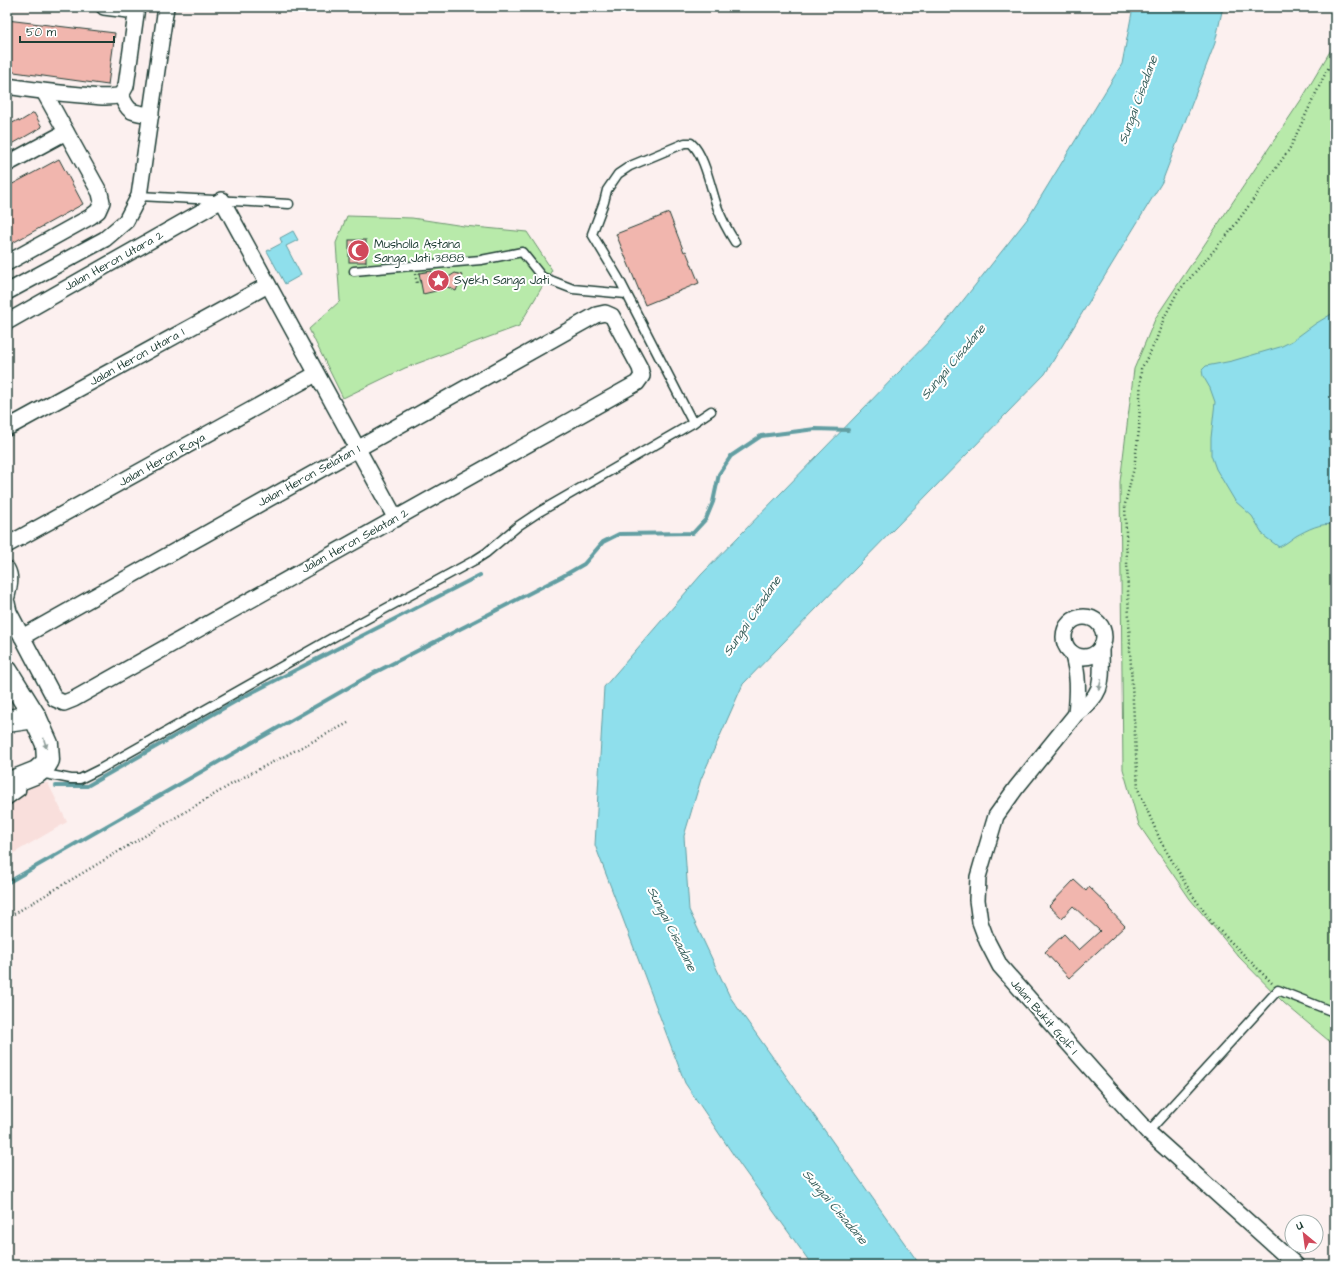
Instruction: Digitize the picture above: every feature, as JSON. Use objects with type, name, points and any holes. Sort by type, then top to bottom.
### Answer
[{"type":"main road","points":[[7,672],[35,717],[47,744],[48,760],[45,765],[22,781]]},
{"type":"main road","points":[[7,721],[35,717]]},
{"type":"street","points":[[7,86],[44,92],[113,97],[121,95],[126,86],[136,9],[104,7]]},
{"type":"street","points":[[7,292],[105,239],[126,221],[139,196],[168,10]]},
{"type":"street","points":[[7,263],[90,217],[98,210],[102,202],[100,193],[44,92]]},
{"type":"street","points":[[121,95],[125,106],[129,110],[151,115]]},
{"type":"street","points":[[7,164],[66,132]]},
{"type":"street","points":[[222,200],[396,519]]},
{"type":"street","name":"Jalan Heron Utara 2","points":[[7,322],[222,200]]},
{"type":"street","name":"Jalan Heron Utara 1","points":[[7,428],[268,285]]},
{"type":"street","name":"Jalan Heron Selatan 2","points":[[22,637],[55,699],[64,703],[74,699],[396,519],[637,383],[642,376],[640,368],[612,316],[605,313],[596,315]]},
{"type":"street","name":"Jalan Heron Selatan 1","points":[[22,637],[596,315]]},
{"type":"street","name":"Jalan Heron Raya","points":[[7,545],[316,374]]},
{"type":"street","points":[[7,569],[10,583],[7,596]]},
{"type":"street","points":[[7,603],[9,612],[22,637]]},
{"type":"street","name":"Jalan Bukit Golf I","points":[[1076,714],[1078,680],[1072,653],[1064,642],[1064,635],[1065,628],[1069,623],[1074,619],[1081,617],[1093,619],[1098,623],[1104,634],[1101,647],[1101,678],[1098,694],[1088,706],[1076,714],[1016,788],[996,816],[978,877],[977,900],[980,922],[987,941],[1000,966],[1116,1098],[1148,1132],[1296,1265]]},
{"type":"street","points":[[1072,653],[1078,656],[1091,655],[1097,652],[1101,647]]},
{"type":"lane","points":[[694,423],[626,294],[592,234],[607,190],[618,174],[630,166],[677,145],[691,143],[700,153],[725,226],[735,242]]},
{"type":"lane","points":[[139,196],[289,204]]},
{"type":"lane","points":[[354,271],[481,260],[522,252],[542,277],[573,289],[626,294]]},
{"type":"lane","points":[[7,801],[22,781],[80,779],[100,769],[339,634],[475,560],[533,516],[694,423],[711,410]]},
{"type":"lane","points":[[1148,1132],[1278,990],[1335,1011]]},
{"type":"path","points":[[1278,990],[1213,924],[1191,893],[1161,842],[1138,789],[1130,649],[1125,504],[1134,468],[1139,430],[1141,369],[1155,343],[1164,318],[1177,293],[1229,233],[1289,150],[1326,72],[1335,58]]},
{"type":"path","points":[[7,918],[242,778],[350,722]]},
{"type":"shaded area","points":[[48,783],[67,822],[7,857],[7,786]]},
{"type":"green space","points":[[1335,43],[1335,1046],[1284,1003],[1239,957],[1190,899],[1139,825],[1123,769],[1120,482],[1134,369],[1156,317],[1303,97]]},
{"type":"green space","points":[[347,216],[412,218],[464,226],[527,232],[552,270],[519,326],[405,368],[343,398],[309,329],[340,301],[336,243]]},
{"type":"water","name":"Sungai Cisadane","points":[[1133,7],[1223,7],[1215,43],[1162,182],[1045,374],[743,684],[701,779],[684,836],[689,910],[730,997],[920,1265],[812,1265],[741,1166],[685,1083],[595,845],[604,687],[701,575],[939,331],[1028,218],[1122,64]]},
{"type":"water","points":[[293,231],[298,240],[286,246],[301,275],[285,284],[267,251],[282,243],[280,238]]},
{"type":"water","points":[[1335,312],[1335,525],[1330,524],[1314,527],[1279,547],[1264,536],[1252,516],[1235,501],[1216,469],[1211,455],[1211,438],[1215,402],[1210,388],[1203,376],[1202,370],[1206,366],[1232,361],[1280,347],[1292,341],[1315,324]]},
{"type":"building","points":[[7,20],[115,33],[108,85],[7,71]]},
{"type":"building","points":[[34,113],[42,127],[7,147],[7,126],[18,120],[19,122]]},
{"type":"building","points":[[59,159],[83,204],[7,246],[7,187]]},
{"type":"building","points":[[669,213],[684,252],[686,251],[699,283],[645,305],[616,234]]},
{"type":"building","name":"Musholla Astana Sanga Jati 3888","points":[[349,240],[366,240],[366,262],[349,262]]},
{"type":"building","points":[[432,271],[436,291],[423,294],[419,273]]},
{"type":"building","points":[[455,273],[462,275],[456,291],[439,283]]},
{"type":"building","points":[[1074,880],[1086,891],[1089,887],[1110,907],[1109,909],[1125,926],[1069,978],[1045,952],[1064,934],[1079,950],[1100,931],[1073,906],[1062,918],[1049,906]]},
{"type":"waterway","points":[[7,883],[372,674],[584,564],[603,542],[619,534],[693,533],[706,519],[713,502],[719,474],[731,456],[761,436],[815,429],[848,430]]},
{"type":"waterway","points":[[56,786],[87,786],[245,696],[480,575]]},
{"type":"place","name":"Musholla Astana Sanga Jati 3888","points":[[358,251]]},
{"type":"place","name":"Syekh Sanga Jati","points":[[438,280]]}]
